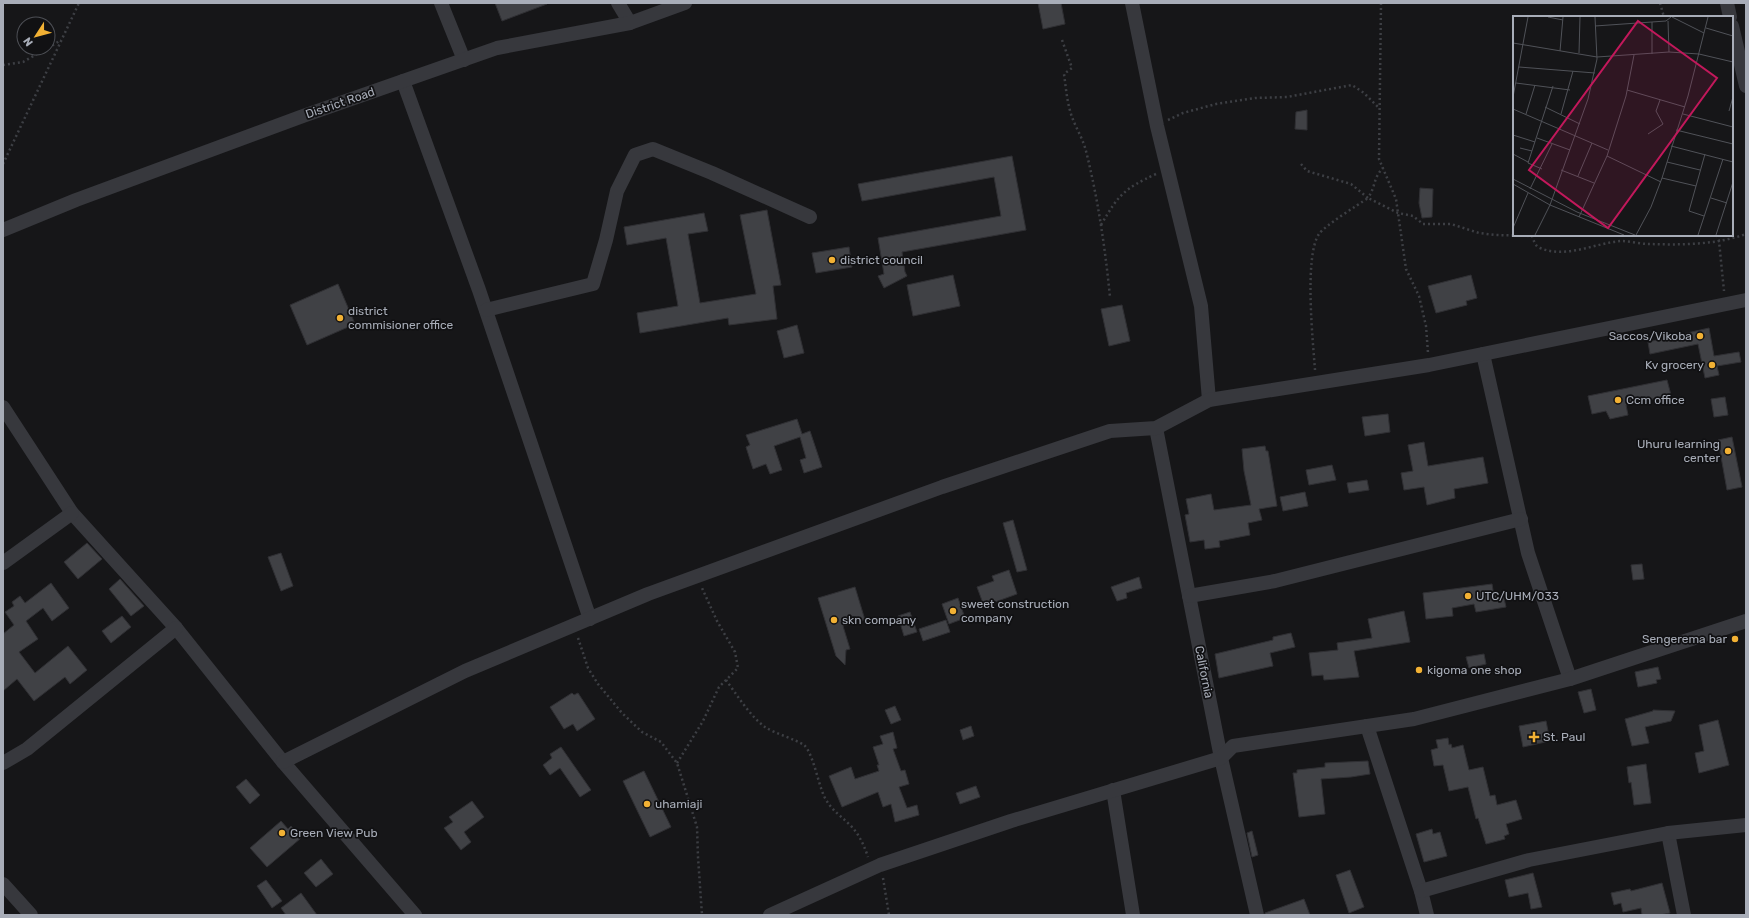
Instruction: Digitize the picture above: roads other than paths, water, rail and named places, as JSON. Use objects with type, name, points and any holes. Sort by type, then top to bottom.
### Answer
[{"type":"street","points":[[441,3],[464,60]]},
{"type":"street","points":[[618,3],[630,23]]},
{"type":"street","name":"District Road","points":[[3,230],[76,200],[497,48],[630,23],[685,3]]},
{"type":"street","points":[[1132,3],[1157,126],[1201,306],[1209,400]]},
{"type":"street","points":[[1727,3],[1730,16]]},
{"type":"street","points":[[1733,30],[1746,86]]},
{"type":"street","points":[[403,81],[486,310],[590,619]]},
{"type":"street","points":[[486,310],[593,284],[618,191],[635,155],[653,149],[810,217]]},
{"type":"street","points":[[283,762],[465,671],[648,594],[942,487],[1110,430],[1156,428],[1209,400],[1429,365],[1746,300]]},
{"type":"street","points":[[1483,354],[1528,552],[1570,679]]},
{"type":"street","points":[[3,407],[72,513],[176,628],[283,762],[415,915]]},
{"type":"street","name":"California","points":[[1156,428],[1221,758],[1257,915]]},
{"type":"street","points":[[3,563],[72,513]]},
{"type":"street","points":[[1189,596],[1275,581],[1521,520]]},
{"type":"street","points":[[770,915],[876,867],[1011,821],[1221,758],[1233,746],[1414,719],[1570,679],[1746,621]]},
{"type":"street","points":[[3,763],[27,749],[176,628]]},
{"type":"street","points":[[1367,726],[1421,891],[1427,915]]},
{"type":"street","points":[[1113,790],[1133,915]]},
{"type":"street","points":[[1421,891],[1529,860],[1668,833],[1746,825]]},
{"type":"street","points":[[1668,833],[1684,915]]},
{"type":"street","points":[[3,884],[31,915]]},
{"type":"place","name":"district council","points":[[832,260]]},
{"type":"place","name":"district commisioner office","points":[[340,318]]},
{"type":"place","name":"Saccos/Vikoba","points":[[1700,336]]},
{"type":"place","name":"Kv grocery","points":[[1712,365]]},
{"type":"place","name":"Ccm office","points":[[1618,400]]},
{"type":"place","name":"Uhuru learning center","points":[[1728,451]]},
{"type":"place","name":"UTC/UHM/033","points":[[1468,596]]},
{"type":"place","name":"sweet construction company","points":[[953,611]]},
{"type":"place","name":"skn company","points":[[834,620]]},
{"type":"place","name":"Sengerema bar","points":[[1735,639]]},
{"type":"place","name":"kigoma one shop","points":[[1419,670]]},
{"type":"place","name":"St. Paul","points":[[1534,737]]},
{"type":"place","name":"uhamiaji","points":[[647,804]]},
{"type":"place","name":"Green View Pub","points":[[282,833]]}]
